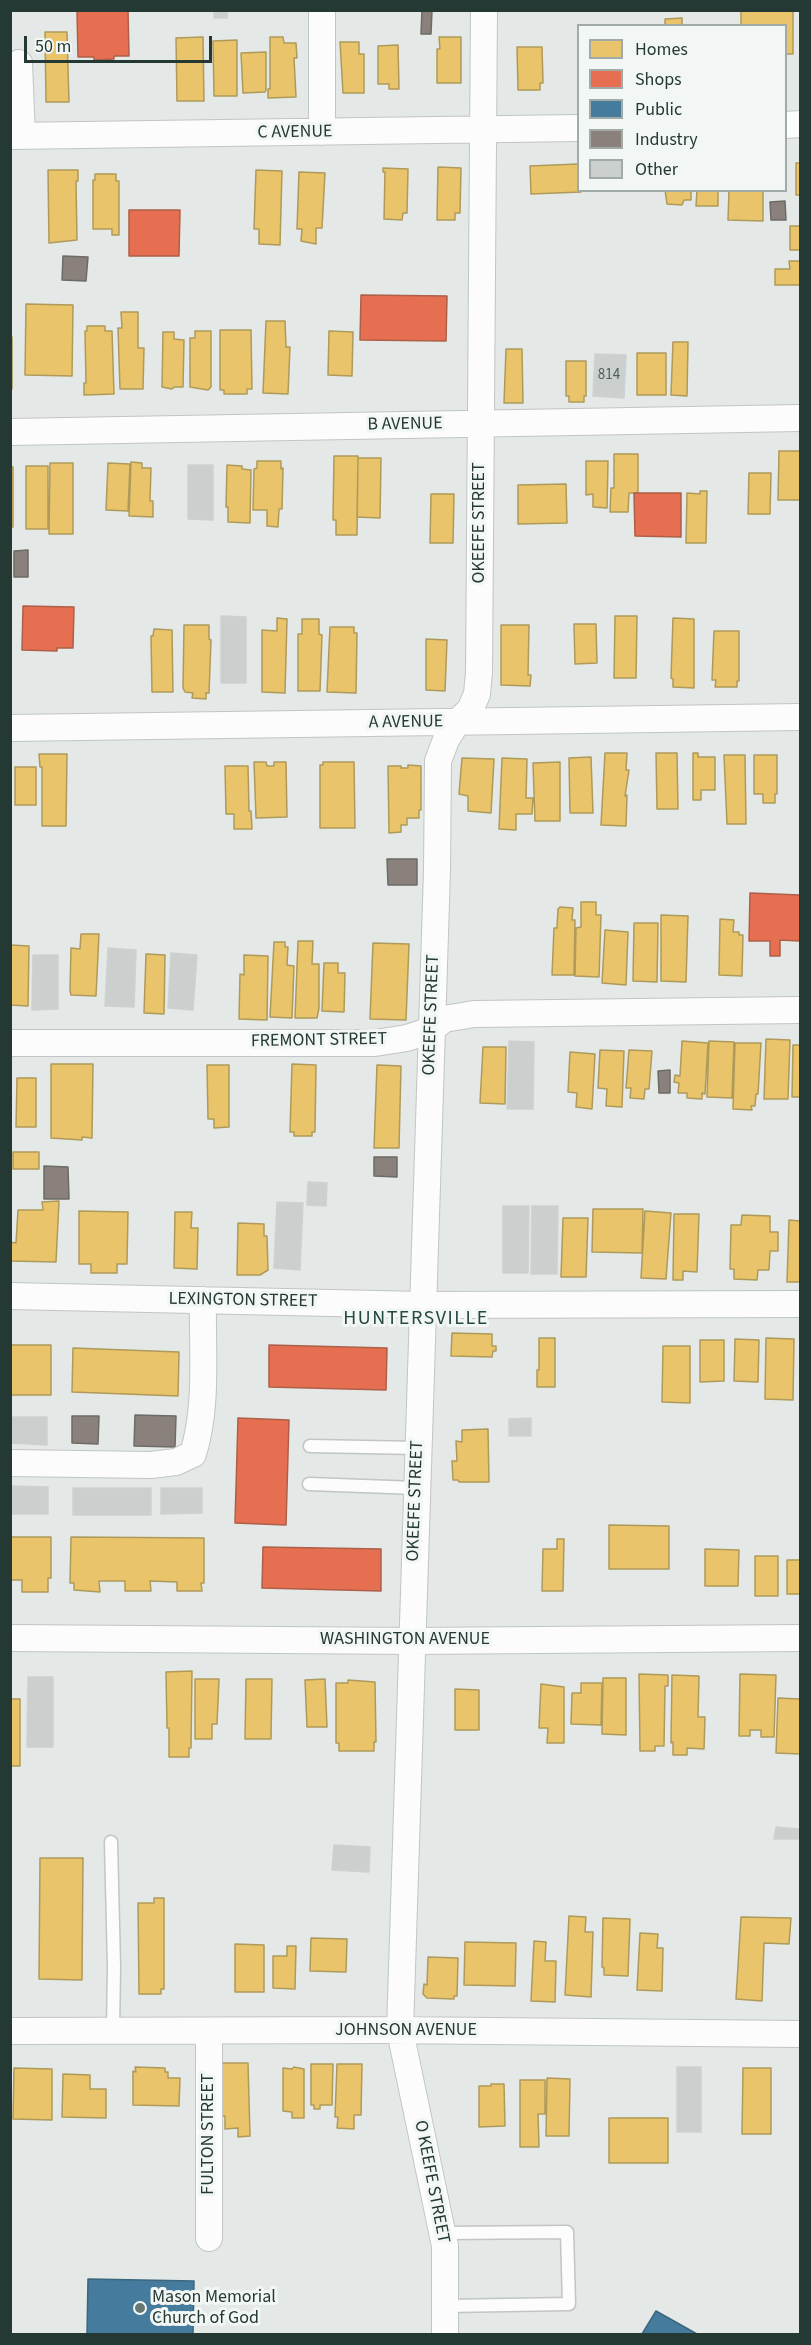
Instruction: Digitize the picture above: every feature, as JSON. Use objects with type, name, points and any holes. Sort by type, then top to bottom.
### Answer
[{"type":"street","points":[[322,10],[322,132]]},
{"type":"street","name":"OKEEFE STREET","points":[[400,2031],[437,871],[438,761],[446,740],[458,722],[470,710],[477,694],[479,672],[484,10]]},
{"type":"street","points":[[16,136],[19,63]]},
{"type":"street","name":"C AVENUE","points":[[16,136],[577,128]]},
{"type":"street","name":"B AVENUE","points":[[10,432],[801,418]]},
{"type":"street","name":"A AVENUE","points":[[10,728],[801,717]]},
{"type":"street","name":"FREMONT STREET","points":[[10,1043],[375,1043],[407,1038],[431,1030],[444,1019],[474,1014],[801,1010]]},
{"type":"street","name":"LEXINGTON STREET","points":[[10,1296],[423,1305],[801,1304]]},
{"type":"street","points":[[10,1463],[151,1465],[176,1462],[193,1454],[199,1434],[202,1404],[203,1300]]},
{"type":"street","name":"WASHINGTON AVENUE","points":[[10,1638],[412,1641],[801,1638]]},
{"type":"street","name":"JOHNSON AVENUE","points":[[10,2031],[801,2034]]},
{"type":"street","name":"FULTON STREET","points":[[209,2031],[209,2238]]},
{"type":"street","name":"O KEEFE STREET","points":[[400,2031],[445,2246],[445,2334]]},
{"type":"lane","points":[[310,1446],[418,1448]]},
{"type":"lane","points":[[309,1484],[417,1488]]},
{"type":"lane","points":[[111,1842],[113,2031]]},
{"type":"lane","points":[[442,2233],[567,2232],[569,2304],[445,2306]]},
{"type":"building: Homes","points":[[793,10],[793,54],[787,54],[787,24],[741,24],[741,11]]},
{"type":"building: Homes","points":[[682,18],[682,24],[665,24],[665,19]]},
{"type":"building: Homes","points":[[45,32],[67,32],[69,102],[46,102]]},
{"type":"building: Homes","points":[[203,37],[204,101],[177,101],[176,38]]},
{"type":"building: Homes","points":[[270,37],[283,37],[284,43],[296,43],[297,58],[294,58],[296,97],[268,98]]},
{"type":"building: Homes","points":[[439,37],[461,37],[461,83],[437,83]]},
{"type":"building: Homes","points":[[237,40],[237,96],[214,96],[213,41]]},
{"type":"building: Homes","points":[[340,42],[359,42],[359,54],[364,54],[364,93],[343,93]]},
{"type":"building: Homes","points":[[398,45],[399,89],[389,89],[389,84],[378,84],[378,46]]},
{"type":"building: Homes","points":[[517,47],[542,47],[543,83],[540,83],[540,90],[518,90]]},
{"type":"building: Homes","points":[[266,52],[265,92],[243,93],[241,53]]},
{"type":"building: Homes","points":[[796,163],[800,163],[800,195],[796,195]]},
{"type":"building: Homes","points":[[577,164],[577,192],[581,192],[531,194],[530,166]]},
{"type":"building: Homes","points":[[438,167],[461,168],[460,213],[455,213],[455,220],[437,220]]},
{"type":"building: Homes","points":[[383,168],[408,169],[407,213],[403,213],[402,220],[384,219],[385,172]]},
{"type":"building: Homes","points":[[48,170],[78,170],[78,181],[76,181],[77,240],[49,243]]},
{"type":"building: Homes","points":[[256,170],[282,171],[280,245],[259,244],[259,229],[254,229]]},
{"type":"building: Homes","points":[[299,172],[325,173],[322,228],[316,228],[316,244],[301,241],[302,229],[297,229]]},
{"type":"building: Homes","points":[[95,174],[116,174],[116,181],[119,181],[119,235],[112,235],[112,229],[93,229]]},
{"type":"building: Homes","points":[[665,192],[691,192],[691,200],[684,200],[682,205],[667,204]]},
{"type":"building: Homes","points":[[697,192],[718,192],[718,206],[696,206]]},
{"type":"building: Homes","points":[[729,192],[763,192],[763,221],[728,220]]},
{"type":"building: Homes","points":[[790,226],[800,226],[800,250],[790,250]]},
{"type":"building: Homes","points":[[789,261],[800,261],[800,285],[775,285],[775,269],[790,269]]},
{"type":"building: Homes","points":[[26,304],[73,305],[72,376],[25,375]]},
{"type":"building: Homes","points":[[121,312],[138,312],[138,348],[144,348],[143,389],[120,389],[118,328],[122,328]]},
{"type":"building: Homes","points":[[266,321],[285,321],[286,347],[290,347],[288,394],[263,393]]},
{"type":"building: Homes","points":[[87,326],[105,326],[105,331],[112,331],[114,394],[84,395]]},
{"type":"building: Homes","points":[[220,330],[251,330],[252,389],[247,389],[247,394],[224,394],[224,390],[220,390]]},
{"type":"building: Homes","points":[[195,331],[211,331],[211,387],[208,390],[190,387],[190,338],[195,338]]},
{"type":"building: Homes","points":[[329,331],[353,332],[352,376],[328,375]]},
{"type":"building: Homes","points":[[163,332],[174,332],[174,339],[184,340],[183,387],[172,389],[162,387]]},
{"type":"building: Homes","points":[[10,337],[12,337],[12,389],[10,388]]},
{"type":"building: Homes","points":[[673,342],[688,342],[687,396],[671,395]]},
{"type":"building: Homes","points":[[506,349],[522,349],[523,403],[504,403]]},
{"type":"building: Homes","points":[[637,353],[666,353],[666,395],[637,395]]},
{"type":"building: Homes","points":[[566,361],[586,361],[584,402],[569,402],[569,396],[566,396]]},
{"type":"building: Homes","points":[[779,451],[800,451],[800,500],[778,500]]},
{"type":"building: Homes","points":[[614,454],[638,454],[638,493],[629,493],[628,512],[610,512],[611,488],[614,488]]},
{"type":"building: Homes","points":[[334,456],[358,456],[357,535],[336,535],[336,520],[333,520]]},
{"type":"building: Homes","points":[[358,458],[381,458],[380,518],[357,517]]},
{"type":"building: Homes","points":[[257,461],[281,461],[281,469],[283,468],[282,509],[279,509],[278,527],[267,526],[267,510],[253,510],[254,469],[257,468]]},
{"type":"building: Homes","points":[[586,461],[608,461],[607,508],[593,507],[593,494],[586,495]]},
{"type":"building: Homes","points":[[131,462],[142,463],[142,468],[151,468],[150,501],[153,501],[153,517],[129,516]]},
{"type":"building: Homes","points":[[50,463],[73,463],[73,534],[49,534]]},
{"type":"building: Homes","points":[[108,463],[130,464],[128,511],[106,510]]},
{"type":"building: Homes","points":[[227,465],[242,466],[242,469],[251,470],[250,523],[228,522]]},
{"type":"building: Homes","points":[[26,466],[48,466],[48,529],[26,529]]},
{"type":"building: Homes","points":[[10,467],[13,467],[13,527],[10,527]]},
{"type":"building: Homes","points":[[749,473],[771,473],[770,514],[748,514]]},
{"type":"building: Homes","points":[[566,484],[567,523],[518,524],[518,485]]},
{"type":"building: Homes","points":[[700,491],[707,491],[706,543],[686,543],[687,493],[700,494]]},
{"type":"building: Homes","points":[[431,494],[454,494],[453,543],[430,543]]},
{"type":"building: Homes","points":[[615,616],[637,616],[636,678],[614,678]]},
{"type":"building: Homes","points":[[277,618],[287,619],[285,693],[262,692],[262,630],[277,631]]},
{"type":"building: Homes","points":[[673,618],[694,619],[694,688],[673,687],[671,678]]},
{"type":"building: Homes","points":[[302,619],[319,619],[319,634],[322,635],[320,691],[298,691],[298,634],[302,634]]},
{"type":"building: Homes","points":[[574,624],[596,624],[597,663],[575,664]]},
{"type":"building: Homes","points":[[184,625],[209,625],[209,639],[211,640],[209,693],[206,693],[206,699],[192,698],[193,693],[185,692],[183,688]]},
{"type":"building: Homes","points":[[501,625],[529,625],[528,675],[531,675],[530,686],[501,685]]},
{"type":"building: Homes","points":[[330,627],[354,627],[354,633],[357,633],[356,693],[327,692]]},
{"type":"building: Homes","points":[[154,629],[172,630],[173,692],[152,692],[151,636],[153,636]]},
{"type":"building: Homes","points":[[714,631],[739,631],[737,687],[715,687],[716,680],[712,680]]},
{"type":"building: Homes","points":[[426,639],[447,640],[445,691],[426,690]]},
{"type":"building: Homes","points":[[605,753],[627,753],[626,770],[629,770],[625,796],[627,795],[626,826],[601,825]]},
{"type":"building: Homes","points":[[656,753],[677,753],[678,809],[657,809]]},
{"type":"building: Homes","points":[[693,753],[698,753],[698,757],[715,757],[715,790],[701,790],[701,800],[693,800]]},
{"type":"building: Homes","points":[[39,754],[67,754],[66,826],[42,826],[42,767],[40,767]]},
{"type":"building: Homes","points":[[724,755],[745,755],[746,824],[727,824]]},
{"type":"building: Homes","points":[[754,755],[777,755],[775,803],[763,803],[763,794],[754,794]]},
{"type":"building: Homes","points":[[591,757],[593,813],[570,813],[569,758]]},
{"type":"building: Homes","points":[[462,758],[494,759],[491,813],[468,811],[468,796],[459,794]]},
{"type":"building: Homes","points":[[502,758],[527,759],[526,798],[533,798],[532,814],[516,814],[516,830],[499,829]]},
{"type":"building: Homes","points":[[254,762],[266,762],[267,766],[274,766],[274,762],[286,762],[287,817],[256,818]]},
{"type":"building: Homes","points":[[323,762],[354,762],[355,828],[320,828],[320,765],[323,765]]},
{"type":"building: Homes","points":[[560,762],[560,821],[535,821],[533,763]]},
{"type":"building: Homes","points":[[408,765],[421,766],[419,818],[407,818],[407,825],[401,825],[401,832],[389,833],[388,766],[408,768]]},
{"type":"building: Homes","points":[[225,766],[248,766],[249,811],[251,811],[252,829],[234,829],[234,814],[226,814]]},
{"type":"building: Homes","points":[[15,767],[36,767],[36,805],[15,805]]},
{"type":"building: Homes","points":[[581,902],[596,902],[596,915],[601,915],[599,977],[575,976],[576,928],[581,927]]},
{"type":"building: Homes","points":[[560,907],[573,908],[572,920],[575,920],[574,975],[552,975],[554,928],[557,928]]},
{"type":"building: Homes","points":[[661,915],[688,916],[686,982],[661,981]]},
{"type":"building: Homes","points":[[720,919],[734,920],[733,932],[743,935],[742,976],[719,975]]},
{"type":"building: Homes","points":[[634,923],[658,923],[657,982],[633,981]]},
{"type":"building: Homes","points":[[605,930],[628,932],[626,985],[602,983]]},
{"type":"building: Homes","points":[[81,934],[99,934],[96,996],[71,995],[71,948],[80,949]]},
{"type":"building: Homes","points":[[298,941],[313,941],[312,964],[319,964],[317,1018],[295,1018]]},
{"type":"building: Homes","points":[[274,942],[285,942],[285,947],[288,947],[287,965],[294,966],[292,1018],[270,1017]]},
{"type":"building: Homes","points":[[373,943],[409,944],[406,1020],[370,1019]]},
{"type":"building: Homes","points":[[10,945],[29,946],[28,1006],[10,1005]]},
{"type":"building: Homes","points":[[146,954],[165,955],[164,1014],[144,1013]]},
{"type":"building: Homes","points":[[244,955],[268,956],[267,1020],[239,1019],[240,974],[244,975]]},
{"type":"building: Homes","points":[[324,963],[338,963],[338,973],[345,973],[344,1012],[322,1011]]},
{"type":"building: Homes","points":[[766,1039],[790,1040],[788,1099],[764,1099]]},
{"type":"building: Homes","points":[[682,1041],[708,1043],[705,1094],[702,1093],[702,1099],[687,1098],[687,1093],[678,1093],[679,1083],[674,1082],[675,1075],[680,1076]]},
{"type":"building: Homes","points":[[709,1041],[734,1042],[732,1098],[707,1097]]},
{"type":"building: Homes","points":[[735,1043],[761,1043],[758,1094],[756,1094],[755,1106],[751,1106],[752,1110],[733,1109]]},
{"type":"building: Homes","points":[[793,1045],[800,1045],[800,1097],[792,1097]]},
{"type":"building: Homes","points":[[483,1047],[506,1047],[505,1104],[480,1103]]},
{"type":"building: Homes","points":[[600,1050],[624,1051],[622,1107],[606,1106],[607,1089],[598,1088]]},
{"type":"building: Homes","points":[[629,1050],[652,1051],[649,1089],[645,1089],[644,1099],[630,1098],[631,1088],[626,1088]]},
{"type":"building: Homes","points":[[570,1052],[595,1054],[592,1109],[576,1107],[577,1093],[568,1092]]},
{"type":"building: Homes","points":[[51,1064],[93,1064],[92,1138],[82,1137],[82,1140],[51,1138]]},
{"type":"building: Homes","points":[[292,1064],[316,1065],[315,1132],[312,1132],[312,1136],[294,1136],[294,1132],[290,1132]]},
{"type":"building: Homes","points":[[207,1065],[229,1065],[229,1127],[214,1128],[214,1119],[208,1119]]},
{"type":"building: Homes","points":[[377,1065],[401,1066],[399,1148],[374,1148]]},
{"type":"building: Homes","points":[[17,1078],[36,1078],[36,1127],[16,1127]]},
{"type":"building: Homes","points":[[13,1152],[39,1152],[39,1169],[13,1169]]},
{"type":"building: Homes","points":[[59,1201],[56,1262],[10,1261],[10,1242],[16,1243],[18,1210],[43,1210],[42,1202]]},
{"type":"building: Homes","points":[[593,1209],[643,1209],[642,1253],[592,1252]]},
{"type":"building: Homes","points":[[79,1211],[128,1212],[127,1264],[117,1264],[117,1273],[91,1273],[91,1264],[79,1264]]},
{"type":"building: Homes","points":[[645,1211],[671,1213],[666,1279],[641,1278]]},
{"type":"building: Homes","points":[[175,1212],[192,1212],[191,1228],[198,1228],[197,1269],[174,1268]]},
{"type":"building: Homes","points":[[674,1214],[699,1214],[697,1272],[683,1271],[683,1280],[673,1280]]},
{"type":"building: Homes","points":[[742,1215],[770,1216],[770,1232],[778,1232],[778,1251],[770,1251],[769,1270],[758,1270],[757,1280],[734,1279],[734,1269],[730,1269],[731,1225],[741,1225]]},
{"type":"building: Homes","points":[[563,1218],[588,1218],[586,1277],[561,1277]]},
{"type":"building: Homes","points":[[789,1220],[800,1221],[800,1282],[787,1282]]},
{"type":"building: Homes","points":[[238,1223],[264,1224],[264,1236],[267,1236],[268,1270],[260,1275],[237,1275]]},
{"type":"building: Homes","points":[[452,1333],[492,1334],[492,1346],[496,1346],[496,1351],[493,1351],[492,1357],[451,1356]]},
{"type":"building: Homes","points":[[539,1338],[555,1338],[555,1387],[537,1387]]},
{"type":"building: Homes","points":[[766,1338],[794,1339],[793,1400],[765,1399]]},
{"type":"building: Homes","points":[[735,1339],[759,1340],[758,1382],[734,1381]]},
{"type":"building: Homes","points":[[700,1340],[724,1340],[724,1381],[700,1382]]},
{"type":"building: Homes","points":[[10,1345],[51,1345],[51,1395],[10,1395]]},
{"type":"building: Homes","points":[[663,1346],[690,1346],[690,1403],[662,1402]]},
{"type":"building: Homes","points":[[73,1348],[179,1352],[178,1396],[72,1392]]},
{"type":"building: Homes","points":[[488,1429],[489,1482],[453,1480],[452,1461],[457,1461],[456,1441],[462,1442],[462,1430]]},
{"type":"building: Homes","points":[[609,1525],[669,1526],[669,1569],[609,1569]]},
{"type":"building: Homes","points":[[10,1537],[51,1537],[51,1578],[48,1578],[48,1592],[22,1592],[22,1580],[10,1580]]},
{"type":"building: Homes","points":[[71,1537],[204,1538],[202,1591],[177,1591],[177,1582],[150,1581],[151,1591],[125,1591],[125,1581],[99,1581],[100,1592],[74,1590],[74,1583],[70,1583]]},
{"type":"building: Homes","points":[[557,1539],[564,1539],[563,1591],[542,1591],[543,1549],[557,1549]]},
{"type":"building: Homes","points":[[705,1549],[739,1550],[738,1586],[705,1586]]},
{"type":"building: Homes","points":[[755,1556],[778,1556],[778,1596],[755,1596]]},
{"type":"building: Homes","points":[[787,1560],[800,1560],[800,1594],[787,1594]]},
{"type":"building: Homes","points":[[192,1671],[189,1757],[169,1757],[166,1672]]},
{"type":"building: Homes","points":[[639,1674],[668,1675],[668,1686],[665,1686],[664,1746],[655,1746],[655,1751],[640,1751]]},
{"type":"building: Homes","points":[[740,1674],[776,1675],[774,1737],[761,1737],[761,1730],[750,1730],[750,1736],[739,1736]]},
{"type":"building: Homes","points":[[672,1675],[699,1676],[698,1717],[705,1717],[704,1749],[687,1748],[687,1755],[673,1755],[673,1742],[671,1743]]},
{"type":"building: Homes","points":[[603,1678],[626,1678],[626,1735],[602,1734]]},
{"type":"building: Homes","points":[[195,1679],[219,1679],[217,1724],[212,1724],[212,1739],[195,1739]]},
{"type":"building: Homes","points":[[246,1679],[272,1679],[271,1739],[245,1739]]},
{"type":"building: Homes","points":[[325,1679],[327,1727],[307,1727],[305,1680]]},
{"type":"building: Homes","points":[[348,1680],[375,1682],[376,1742],[374,1742],[374,1751],[339,1751],[339,1743],[336,1743],[336,1683],[348,1683]]},
{"type":"building: Homes","points":[[581,1683],[602,1683],[601,1725],[571,1724],[572,1693],[581,1693]]},
{"type":"building: Homes","points":[[541,1684],[564,1687],[564,1743],[547,1743],[548,1728],[539,1728]]},
{"type":"building: Homes","points":[[455,1689],[479,1690],[479,1730],[455,1730]]},
{"type":"building: Homes","points":[[778,1698],[800,1699],[800,1754],[776,1753]]},
{"type":"building: Homes","points":[[10,1699],[20,1699],[20,1766],[10,1766]]},
{"type":"building: Homes","points":[[40,1858],[83,1858],[82,1980],[39,1979]]},
{"type":"building: Homes","points":[[154,1898],[164,1898],[164,1989],[161,1989],[161,1994],[139,1994],[138,1903],[154,1903]]},
{"type":"building: Homes","points":[[569,1916],[586,1917],[585,1932],[593,1932],[591,1997],[565,1995]]},
{"type":"building: Homes","points":[[741,1917],[791,1918],[789,1944],[764,1943],[762,2001],[736,1999]]},
{"type":"building: Homes","points":[[603,1918],[630,1919],[628,1976],[604,1975],[602,1967]]},
{"type":"building: Homes","points":[[640,1933],[658,1934],[657,1948],[663,1948],[662,1991],[637,1990]]},
{"type":"building: Homes","points":[[311,1938],[347,1939],[346,1972],[310,1971]]},
{"type":"building: Homes","points":[[534,1941],[546,1942],[545,1961],[556,1961],[555,2002],[531,2001]]},
{"type":"building: Homes","points":[[465,1942],[516,1943],[515,1986],[464,1985]]},
{"type":"building: Homes","points":[[235,1944],[264,1945],[264,1992],[235,1992]]},
{"type":"building: Homes","points":[[287,1946],[296,1946],[295,1989],[273,1988],[273,1956],[287,1956]]},
{"type":"building: Homes","points":[[428,1957],[458,1958],[457,1996],[454,1996],[454,1999],[427,1998],[423,1994],[424,1984],[427,1985]]},
{"type":"building: Homes","points":[[220,2063],[248,2063],[250,2136],[238,2137],[238,2128],[225,2129],[225,2116],[222,2116]]},
{"type":"building: Homes","points":[[311,2064],[333,2064],[332,2105],[320,2105],[320,2109],[314,2109],[314,2105],[311,2105]]},
{"type":"building: Homes","points":[[337,2064],[362,2064],[361,2115],[354,2115],[354,2129],[337,2128],[338,2117],[335,2117]]},
{"type":"building: Homes","points":[[135,2067],[165,2068],[168,2078],[180,2078],[179,2106],[133,2105]]},
{"type":"building: Homes","points":[[294,2067],[304,2069],[304,2118],[292,2118],[292,2112],[283,2111],[283,2068],[292,2069]]},
{"type":"building: Homes","points":[[14,2068],[52,2069],[52,2120],[13,2119]]},
{"type":"building: Homes","points":[[743,2068],[771,2068],[771,2134],[742,2134]]},
{"type":"building: Homes","points":[[63,2074],[90,2075],[90,2089],[106,2089],[106,2118],[62,2117]]},
{"type":"building: Homes","points":[[547,2078],[570,2079],[569,2136],[546,2136]]},
{"type":"building: Homes","points":[[520,2080],[545,2080],[545,2114],[538,2114],[539,2147],[520,2147]]},
{"type":"building: Homes","points":[[491,2084],[504,2084],[505,2126],[479,2127],[479,2086],[491,2086]]},
{"type":"building: Homes","points":[[609,2118],[668,2118],[668,2163],[609,2163]]},
{"type":"building: Shops","points":[[128,10],[129,56],[94,60],[94,57],[78,57],[77,11]]},
{"type":"building: Shops","points":[[129,210],[180,210],[179,256],[129,256]]},
{"type":"building: Shops","points":[[361,295],[447,296],[446,341],[360,340]]},
{"type":"building: Shops","points":[[634,493],[681,493],[681,537],[635,536]]},
{"type":"building: Shops","points":[[23,606],[74,607],[73,648],[57,648],[57,651],[22,650]]},
{"type":"building: Shops","points":[[750,893],[800,895],[800,941],[780,940],[780,956],[770,956],[770,941],[749,941]]},
{"type":"building: Shops","points":[[269,1345],[387,1348],[386,1390],[269,1387]]},
{"type":"building: Shops","points":[[238,1418],[289,1420],[286,1525],[235,1523]]},
{"type":"building: Shops","points":[[263,1547],[381,1549],[381,1591],[262,1588]]},
{"type":"building: Public","name":"Mason Memorial Church of God","points":[[88,2279],[194,2281],[193,2334],[87,2334]]},
{"type":"building: Public","points":[[656,2311],[697,2334],[642,2334]]},
{"type":"building: Industry","points":[[422,10],[432,10],[431,34],[421,34]]},
{"type":"building: Industry","points":[[785,201],[786,220],[771,220],[770,202]]},
{"type":"building: Industry","points":[[63,256],[88,257],[86,281],[62,280]]},
{"type":"building: Industry","points":[[28,550],[28,577],[14,577],[14,551]]},
{"type":"building: Industry","points":[[387,859],[417,859],[417,885],[388,885]]},
{"type":"building: Industry","points":[[670,1070],[670,1093],[659,1093],[658,1071]]},
{"type":"building: Industry","points":[[374,1157],[397,1157],[397,1177],[374,1176]]},
{"type":"building: Industry","points":[[44,1166],[68,1167],[69,1199],[44,1199]]},
{"type":"building: Industry","points":[[135,1415],[176,1416],[175,1447],[134,1446]]},
{"type":"building: Industry","points":[[72,1416],[99,1416],[98,1444],[72,1443]]},
{"type":"building: Other","points":[[214,10],[228,10],[227,18],[214,18]]},
{"type":"building: Other","points":[[595,354],[626,355],[624,398],[593,396]]},
{"type":"building: Other","points":[[188,465],[213,465],[213,520],[188,519]]},
{"type":"building: Other","points":[[221,616],[246,617],[246,683],[221,683]]},
{"type":"building: Other","points":[[108,948],[136,950],[134,1007],[105,1006]]},
{"type":"building: Other","points":[[171,953],[197,955],[193,1010],[168,1008]]},
{"type":"building: Other","points":[[33,955],[58,955],[58,1009],[32,1010]]},
{"type":"building: Other","points":[[509,1041],[534,1042],[533,1109],[507,1109]]},
{"type":"building: Other","points":[[308,1182],[327,1183],[326,1206],[307,1205]]},
{"type":"building: Other","points":[[277,1202],[303,1203],[300,1270],[274,1268]]},
{"type":"building: Other","points":[[503,1206],[529,1206],[528,1273],[503,1273]]},
{"type":"building: Other","points":[[532,1206],[558,1206],[557,1274],[531,1274]]},
{"type":"building: Other","points":[[10,1417],[47,1417],[47,1445],[10,1443]]},
{"type":"building: Other","points":[[531,1418],[531,1436],[509,1436],[509,1419]]},
{"type":"building: Other","points":[[10,1486],[48,1487],[48,1514],[10,1514]]},
{"type":"building: Other","points":[[73,1488],[151,1488],[151,1515],[73,1515]]},
{"type":"building: Other","points":[[161,1488],[202,1488],[202,1513],[161,1514]]},
{"type":"building: Other","points":[[28,1677],[53,1677],[53,1747],[27,1747]]},
{"type":"building: Other","points":[[776,1827],[800,1829],[798,1839],[774,1839]]},
{"type":"building: Other","points":[[334,1845],[370,1847],[369,1872],[332,1870]]},
{"type":"building: Other","points":[[677,2067],[701,2067],[701,2132],[677,2132]]},
{"type":"place","name":"Mason Memorial Church of God","points":[[140,2308]]},
{"type":"district","name":"HUNTERSVILLE","points":[[416,1320]]}]
